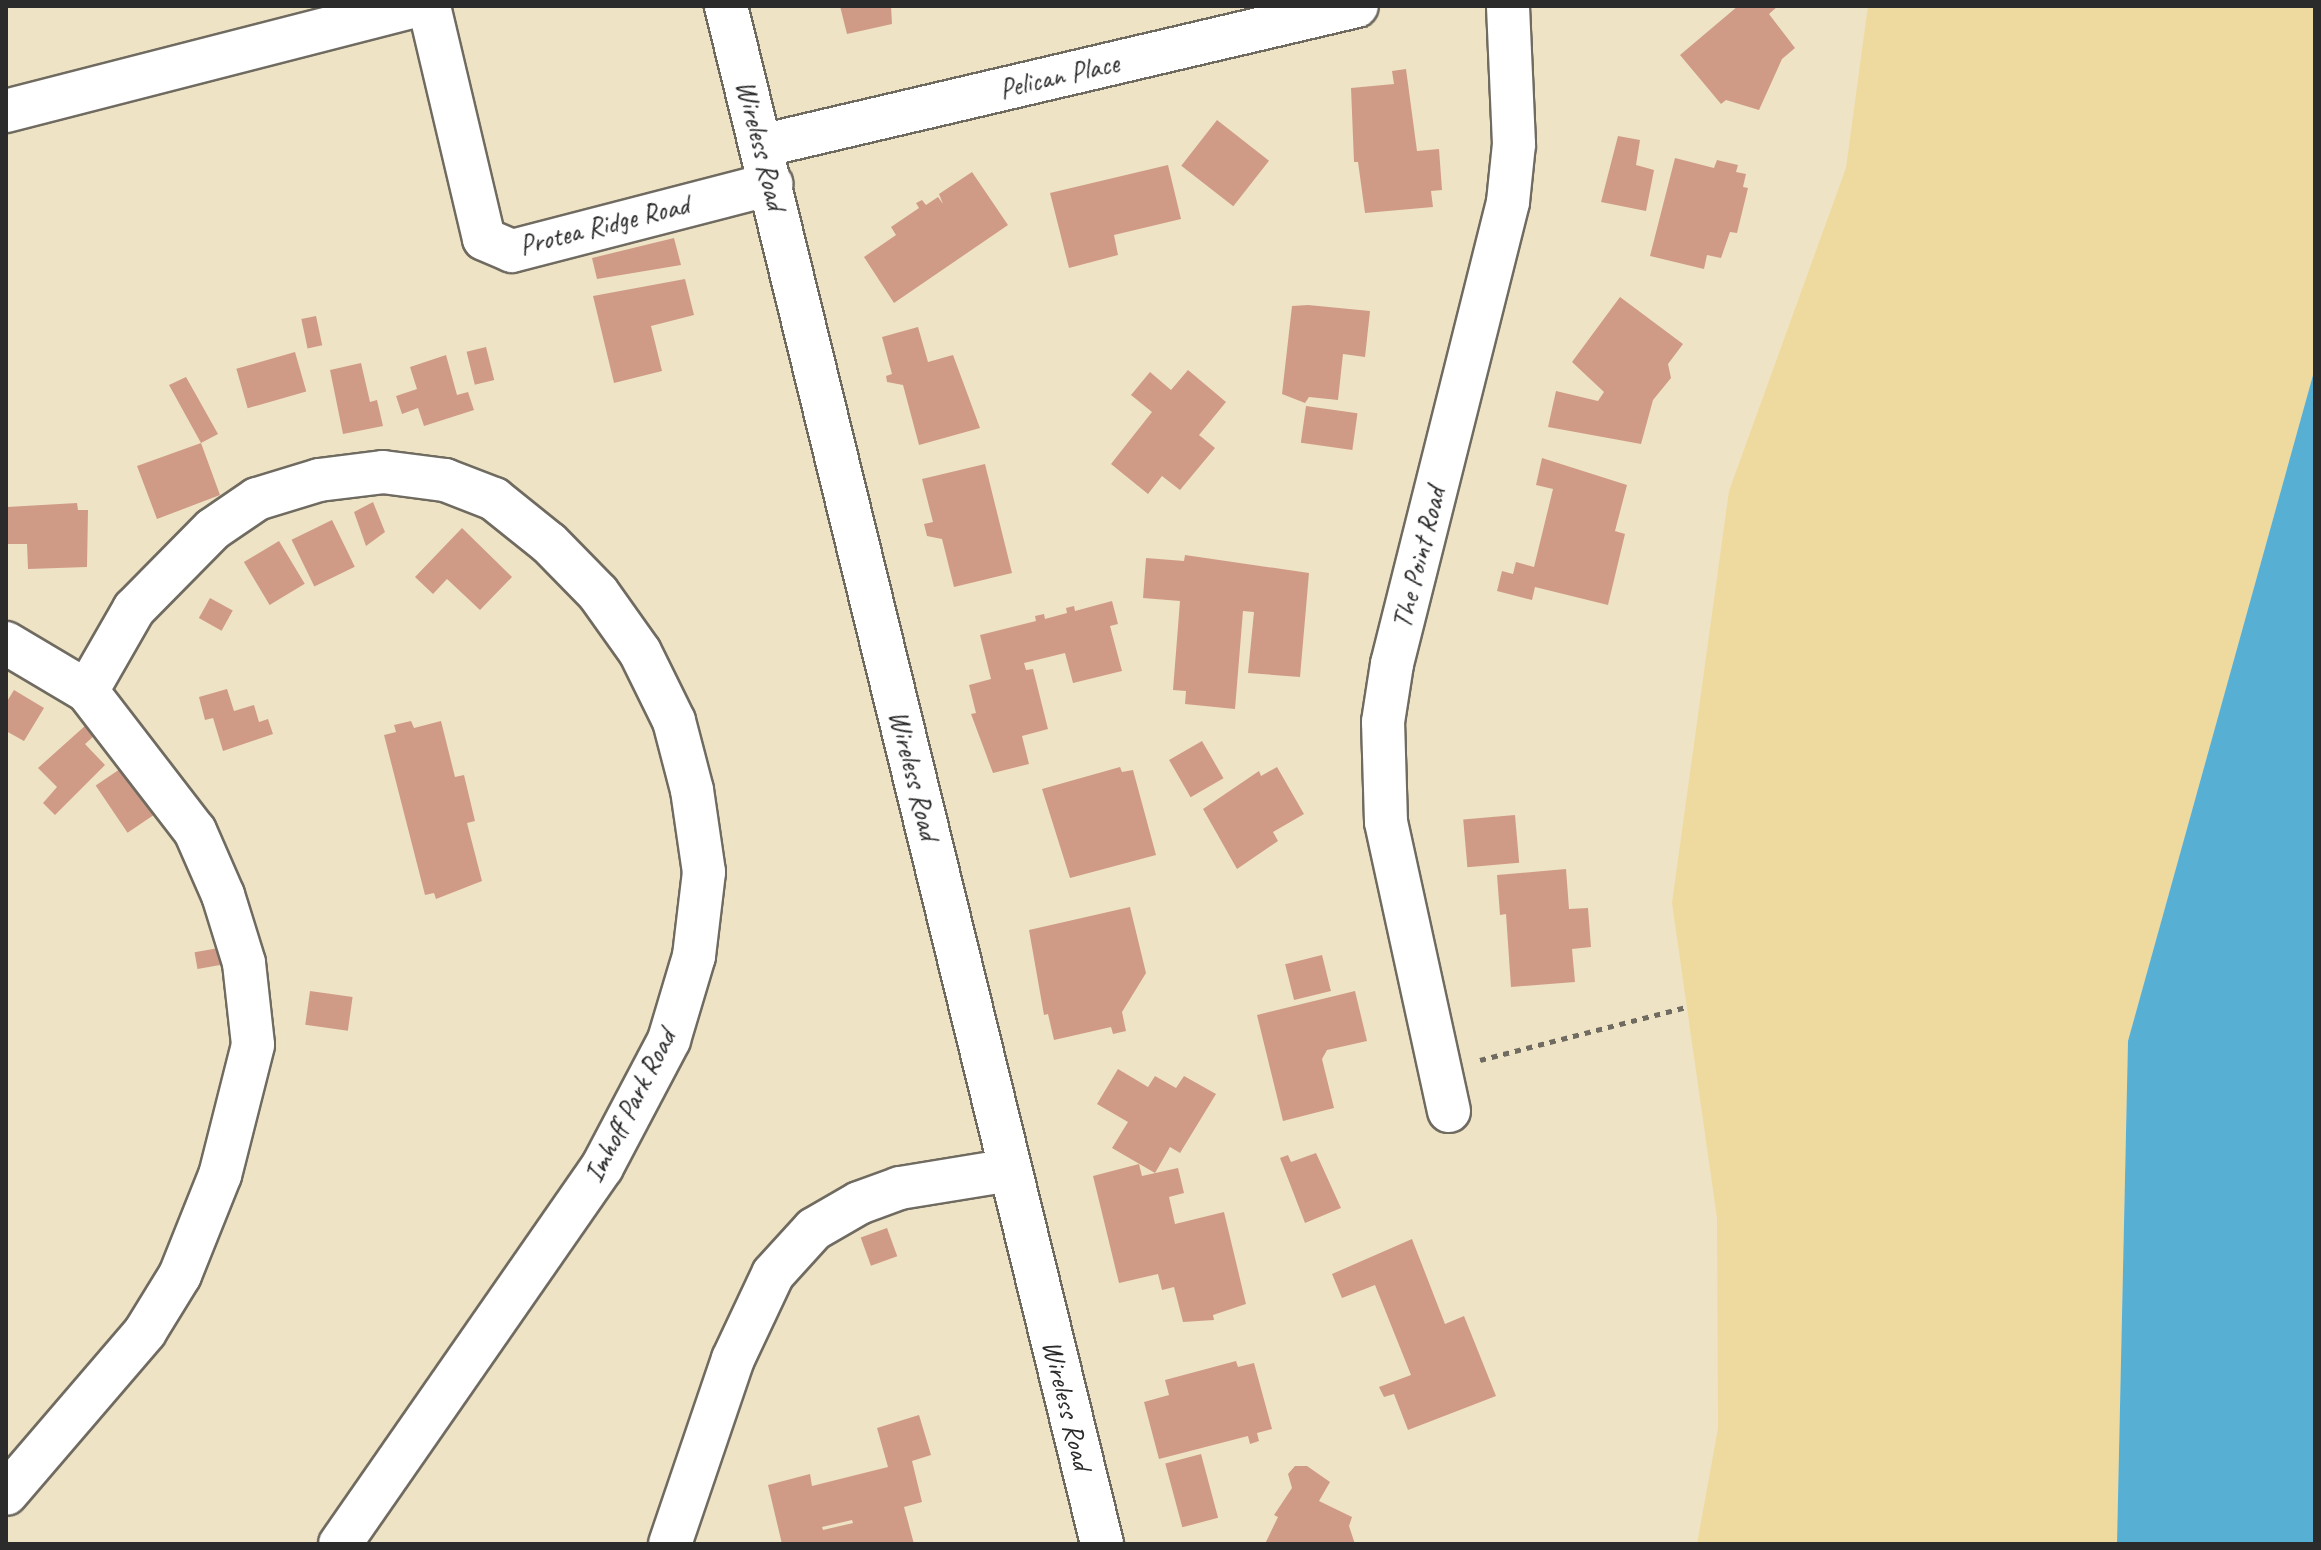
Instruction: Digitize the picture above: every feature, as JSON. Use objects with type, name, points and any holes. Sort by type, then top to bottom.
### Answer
[{"type":"street","points":[[6,111],[414,6]]},
{"type":"street","name":"Protea Ridge Road","points":[[429,6],[484,239],[512,251],[766,165]]},
{"type":"street","name":"Wireless Road","points":[[726,6],[1102,1544]]},
{"type":"street","name":"Pelican Place","points":[[766,165],[1206,24],[1357,6]]},
{"type":"street","name":"The Point Road","points":[[1449,1111],[1386,822],[1383,722],[1392,664],[1508,202],[1514,144],[1508,6]]},
{"type":"street","name":"Imhoff Park Road","points":[[87,691],[134,609],[213,529],[257,499],[319,480],[383,472],[445,480],[494,499],[549,543],[598,593],[640,652],[674,721],[692,790],[704,872],[694,956],[669,1040],[602,1167],[340,1544]]},
{"type":"street","points":[[6,643],[87,691],[195,831],[223,895],[244,963],[253,1045],[220,1175],[180,1275],[145,1332],[6,1494]]},
{"type":"street","points":[[670,1544],[733,1359],[773,1274],[814,1229],[859,1203],[900,1188],[1010,1170]]},
{"type":"path","points":[[1440,1070],[1686,1007]]},
{"type":"sand","points":[[1868,6],[2315,6],[2315,368],[2128,1041],[2117,1544],[1697,1544],[1718,1428],[1717,1218],[1672,903],[1729,491],[1846,168]]},
{"type":"water","points":[[2315,368],[2315,1544],[2117,1544],[2128,1041]]},
{"type":"building","points":[[840,6],[891,6],[892,24],[847,34]]},
{"type":"building","points":[[1738,6],[1778,6],[1769,14],[1795,48],[1782,59],[1759,110],[1726,100],[1721,104],[1680,55]]},
{"type":"building","points":[[1406,69],[1417,151],[1439,149],[1442,190],[1431,191],[1433,207],[1365,213],[1358,162],[1354,162],[1351,88],[1394,84],[1392,71]]},
{"type":"building","points":[[1217,120],[1269,161],[1233,206],[1181,166]]},
{"type":"building","points":[[1618,136],[1640,140],[1636,165],[1654,170],[1646,211],[1601,202]]},
{"type":"building","points":[[1675,158],[1714,168],[1717,160],[1738,165],[1736,172],[1746,174],[1743,187],[1748,188],[1737,233],[1730,232],[1721,258],[1707,255],[1704,269],[1650,256]]},
{"type":"building","points":[[1168,165],[1181,219],[1114,235],[1118,255],[1069,268],[1050,193]]},
{"type":"building","points":[[972,172],[1008,225],[894,303],[864,257],[896,235],[891,227],[919,208],[916,203],[922,200],[926,205],[938,197],[943,204],[939,194]]},
{"type":"building","points":[[674,238],[681,265],[597,279],[592,258]]},
{"type":"building","points":[[685,279],[694,315],[651,326],[662,371],[614,383],[593,296]]},
{"type":"building","points":[[1620,297],[1683,344],[1668,364],[1671,378],[1653,400],[1641,444],[1548,427],[1556,391],[1598,401],[1604,392],[1572,362]]},
{"type":"building","points":[[1292,306],[1370,311],[1365,357],[1343,354],[1338,400],[1309,397],[1305,403],[1282,394]]},
{"type":"building","points":[[316,316],[322,345],[308,348],[301,319]]},
{"type":"building","points":[[918,327],[928,362],[953,355],[980,428],[919,445],[903,385],[887,382],[886,376],[892,374],[882,337]]},
{"type":"building","points":[[486,347],[494,380],[475,385],[467,352]]},
{"type":"building","points":[[295,352],[306,391],[248,408],[236,369]]},
{"type":"building","points":[[446,355],[457,395],[468,392],[474,410],[424,426],[418,408],[402,414],[396,396],[417,389],[410,367]]},
{"type":"building","points":[[361,363],[370,402],[377,400],[383,426],[343,434],[330,370]]},
{"type":"building","points":[[1188,370],[1226,402],[1199,435],[1215,448],[1180,490],[1162,476],[1148,494],[1111,464],[1152,412],[1131,395],[1150,372],[1171,390]]},
{"type":"building","points":[[186,377],[218,434],[201,443],[169,385]]},
{"type":"building","points":[[1306,406],[1357,413],[1352,450],[1301,443]]},
{"type":"building","points":[[201,443],[220,495],[157,519],[137,466]]},
{"type":"building","points":[[1542,458],[1627,485],[1615,531],[1625,534],[1608,605],[1535,587],[1532,600],[1497,591],[1502,571],[1513,574],[1516,562],[1534,567],[1553,489],[1536,485]]},
{"type":"building","points":[[985,464],[1012,573],[954,587],[942,539],[927,536],[924,524],[933,522],[922,479]]},
{"type":"building","points":[[373,502],[385,532],[366,546],[354,512]]},
{"type":"building","points":[[77,503],[78,510],[88,510],[87,567],[28,569],[27,544],[8,544],[7,507]]},
{"type":"building","points":[[332,520],[355,567],[314,586],[292,540]]},
{"type":"building","points":[[462,528],[512,577],[480,610],[447,579],[433,594],[415,577]]},
{"type":"building","points":[[279,541],[305,584],[270,605],[244,562]]},
{"type":"building","points":[[1185,555],[1309,573],[1300,677],[1248,673],[1254,612],[1243,611],[1235,709],[1185,704],[1186,691],[1173,690],[1180,601],[1143,598],[1146,558],[1184,561]]},
{"type":"building","points":[[210,598],[233,611],[222,631],[199,618]]},
{"type":"building","points":[[1112,601],[1118,624],[1110,626],[1122,671],[1073,683],[1065,653],[1024,663],[1026,670],[1033,669],[1048,729],[1022,736],[1029,764],[993,773],[971,714],[976,713],[969,685],[991,679],[980,635],[1036,621],[1035,616],[1044,614],[1045,619],[1067,613],[1066,608],[1074,606],[1075,611]]},
{"type":"building","points":[[227,689],[234,711],[254,705],[259,722],[268,719],[273,734],[223,751],[213,718],[205,720],[199,697]]},
{"type":"building","points":[[14,690],[44,708],[24,741],[6,731],[6,703]]},
{"type":"building","points":[[411,721],[414,728],[441,721],[455,777],[464,775],[475,821],[467,823],[482,881],[436,899],[434,893],[425,895],[384,735],[396,732],[394,725]]},
{"type":"building","points":[[86,725],[95,735],[85,744],[105,765],[55,815],[43,803],[57,787],[38,768]]},
{"type":"building","points":[[1202,741],[1224,778],[1191,797],[1169,760]]},
{"type":"building","points":[[123,767],[155,814],[128,833],[96,785]]},
{"type":"building","points":[[1120,767],[1122,772],[1133,770],[1156,855],[1070,878],[1042,789]]},
{"type":"building","points":[[1277,767],[1304,814],[1273,832],[1278,841],[1237,869],[1203,809],[1259,771],[1261,776]]},
{"type":"building","points":[[1515,815],[1519,863],[1467,867],[1463,820]]},
{"type":"building","points":[[1566,869],[1569,909],[1588,908],[1591,947],[1572,949],[1575,982],[1511,987],[1506,914],[1500,915],[1497,875]]},
{"type":"building","points":[[1130,907],[1146,973],[1122,1012],[1126,1031],[1113,1034],[1111,1027],[1054,1040],[1048,1014],[1044,1015],[1029,930]]},
{"type":"building","points":[[230,946],[233,963],[197,969],[195,952]]},
{"type":"building","points":[[1322,955],[1331,991],[1294,1000],[1285,964]]},
{"type":"building","points":[[310,991],[353,997],[348,1031],[305,1025]]},
{"type":"building","points":[[1355,991],[1367,1041],[1327,1050],[1322,1059],[1334,1108],[1283,1121],[1257,1015]]},
{"type":"building","points":[[1118,1069],[1148,1087],[1155,1076],[1176,1088],[1184,1076],[1216,1094],[1180,1153],[1170,1147],[1155,1173],[1112,1148],[1128,1122],[1097,1104]]},
{"type":"building","points":[[1316,1153],[1341,1208],[1305,1223],[1280,1158],[1288,1155],[1291,1162]]},
{"type":"building","points":[[1139,1164],[1142,1176],[1178,1168],[1184,1193],[1169,1197],[1175,1224],[1224,1212],[1246,1304],[1213,1315],[1214,1320],[1183,1322],[1174,1287],[1162,1290],[1158,1274],[1119,1283],[1093,1176]]},
{"type":"building","points":[[887,1228],[897,1256],[871,1266],[861,1238]]},
{"type":"building","points":[[1412,1239],[1445,1324],[1464,1316],[1496,1396],[1408,1430],[1394,1394],[1384,1397],[1379,1387],[1411,1375],[1375,1285],[1342,1298],[1332,1274]]},
{"type":"building","points":[[1236,1361],[1238,1367],[1254,1363],[1272,1429],[1257,1433],[1259,1441],[1250,1444],[1248,1436],[1159,1459],[1144,1402],[1169,1395],[1165,1380]]},
{"type":"building","points":[[919,1415],[931,1455],[912,1461],[922,1502],[904,1507],[914,1544],[782,1544],[768,1485],[810,1474],[812,1486],[888,1467],[877,1428]],"holes":[[[852,1520],[853,1523],[823,1530],[822,1527]]]},
{"type":"building","points":[[1201,1454],[1218,1518],[1182,1527],[1165,1464]]},
{"type":"building","points":[[1295,1466],[1307,1466],[1330,1482],[1319,1501],[1352,1517],[1349,1526],[1355,1544],[1265,1544],[1278,1517],[1274,1515],[1292,1488],[1288,1474]]}]
